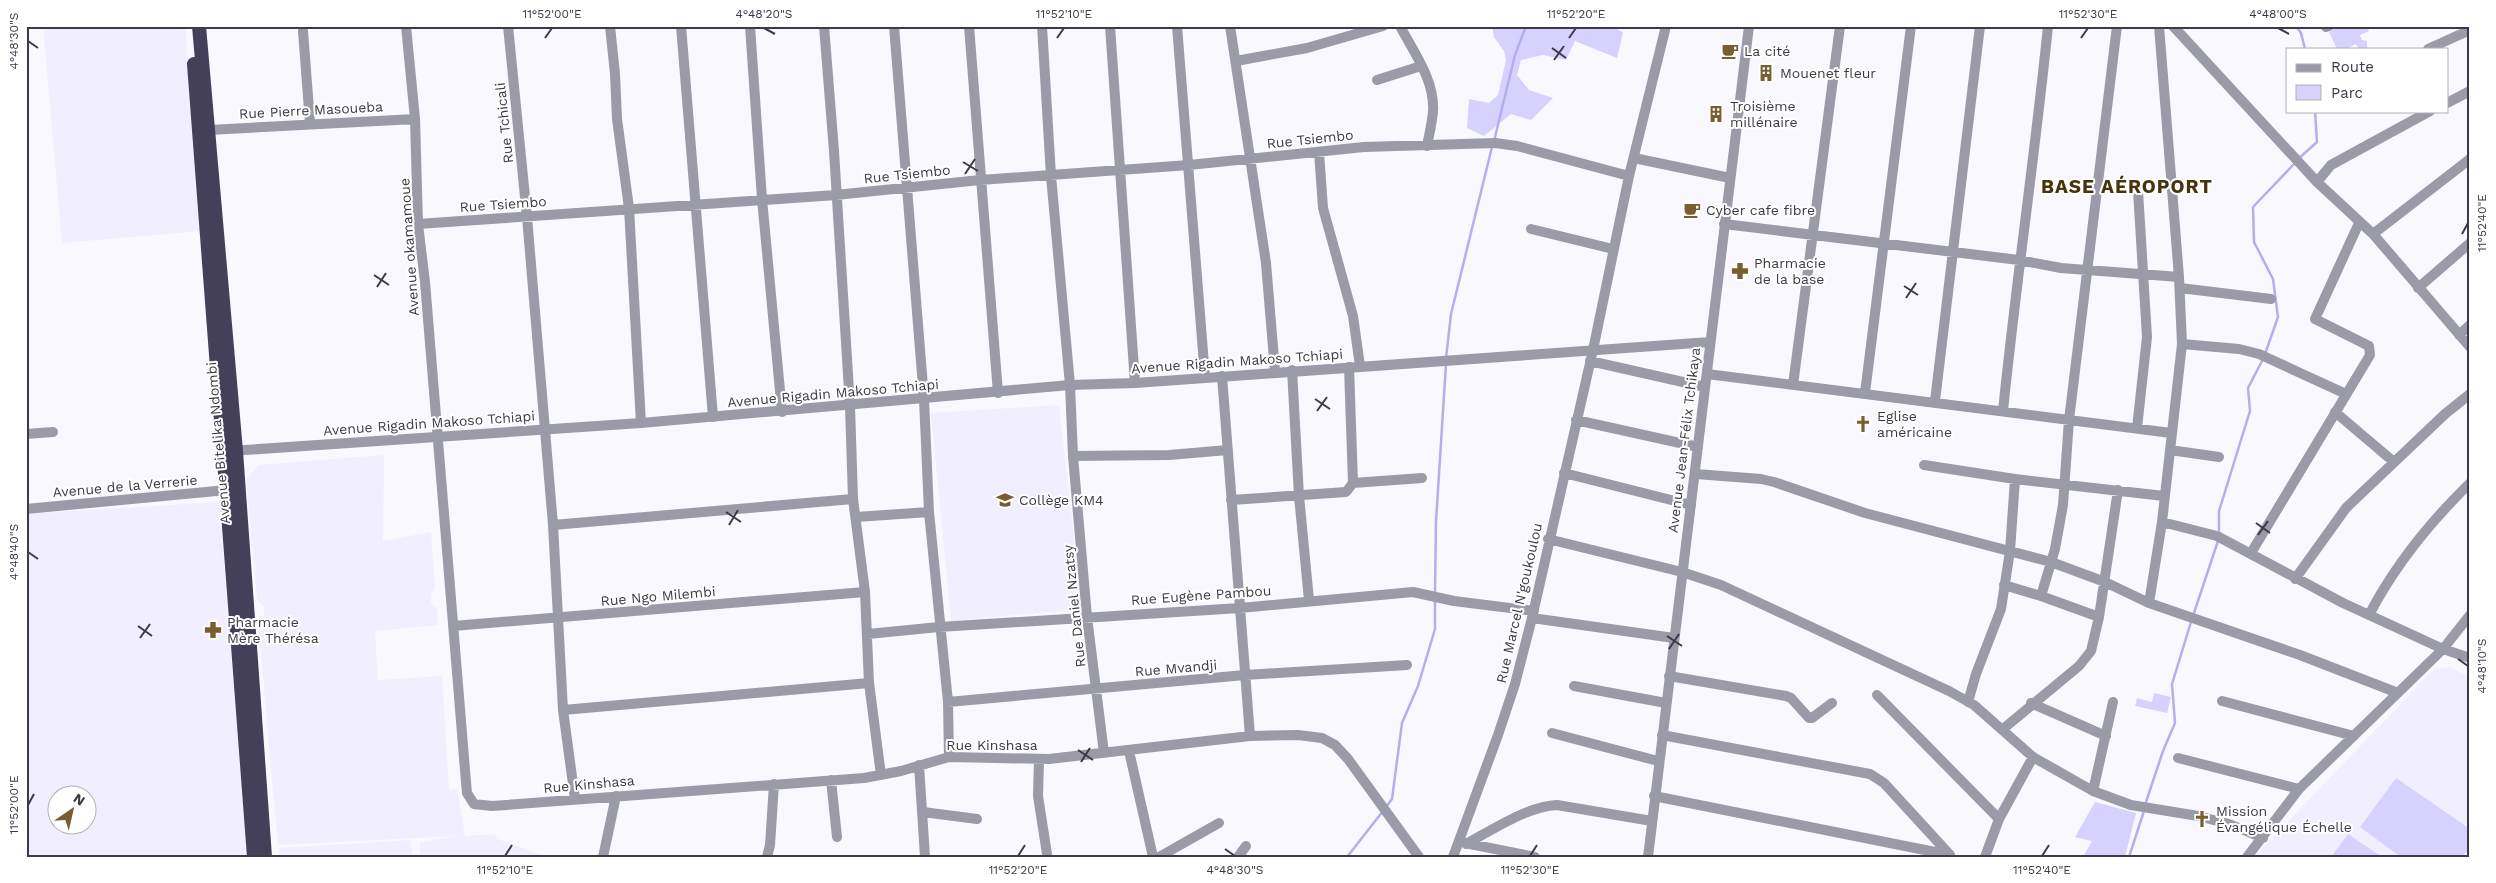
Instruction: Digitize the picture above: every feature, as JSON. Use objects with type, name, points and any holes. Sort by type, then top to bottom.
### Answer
[{"type":"highway","name":"Avenue Bitelika Ndombi","points":[[191,26],[265,857]]},
{"type":"highway","name":"Avenue Bitelika Ndombi","points":[[199,26],[209,130],[230,451],[227,490],[254,857]]},
{"type":"street","name":"Avenue okamamoue","points":[[406,26],[415,118],[418,224],[425,282],[466,782]]},
{"type":"street","name":"Rue Tchicali","points":[[508,26],[527,217],[553,525],[564,710],[575,799]]},
{"type":"street","points":[[610,26],[617,119],[629,208],[641,423]]},
{"type":"street","points":[[681,26],[712,417]]},
{"type":"street","points":[[750,26],[762,200],[782,412]]},
{"type":"street","points":[[824,26],[850,406],[853,499],[866,592],[870,683],[880,775]]},
{"type":"street","points":[[894,26],[924,400],[929,512],[948,702],[950,757]]},
{"type":"street","points":[[969,26],[998,393]]},
{"type":"street","name":"Rue Daniel Nzatsy","points":[[1042,26],[1051,176],[1070,385],[1087,617],[1104,753]]},
{"type":"street","points":[[1110,26],[1135,383]]},
{"type":"street","points":[[1176,26],[1205,376]]},
{"type":"street","points":[[1230,26],[1252,158],[1266,263],[1275,371]]},
{"type":"street","points":[[1236,61],[1307,48],[1383,26]]},
{"type":"street","points":[[1400,26],[1429,80],[1433,112],[1427,146]]},
{"type":"street","name":"Rue Marcel N'goukoulou","points":[[1453,857],[1462,843],[1501,727],[1533,615],[1548,539],[1593,350],[1629,176],[1666,26]]},
{"type":"street","name":"Avenue Jean-Félix Tchikaya","points":[[1648,857],[1658,761],[1696,474],[1706,374],[1749,26]]},
{"type":"street","points":[[1793,385],[1840,26]]},
{"type":"street","points":[[1865,393],[1911,26]]},
{"type":"street","points":[[1935,401],[1980,26]]},
{"type":"street","points":[[2003,411],[2018,260],[2032,178],[2048,26]]},
{"type":"street","points":[[2041,596],[2061,519],[2087,270],[2117,26]]},
{"type":"street","points":[[2149,602],[2162,522],[2182,344],[2180,288],[2161,71],[2159,26]]},
{"type":"street","points":[[2173,26],[2317,182],[2373,234],[2470,347]]},
{"type":"street","points":[[304,30],[310,123]]},
{"type":"street","points":[[2430,48],[2470,30]]},
{"type":"street","points":[[1377,80],[1421,66]]},
{"type":"street","points":[[2448,102],[2470,91]]},
{"type":"street","points":[[2317,182],[2331,165],[2428,112]]},
{"type":"street","name":"Rue Pierre Masoueba","points":[[209,130],[415,118]]},
{"type":"street","name":"Rue Tsiembo","points":[[418,224],[695,203],[762,200],[980,180],[1189,165],[1364,148],[1495,143],[1517,146],[1629,176]]},
{"type":"street","points":[[1319,152],[1320,192],[1353,316],[1360,366]]},
{"type":"street","points":[[1634,158],[1730,178]]},
{"type":"street","points":[[2373,234],[2470,159]]},
{"type":"street","points":[[2136,428],[2147,336],[2138,191]]},
{"type":"street","points":[[2251,553],[2371,351],[2369,346],[2315,319],[2359,223]]},
{"type":"street","points":[[1724,224],[2087,270],[2179,277]]},
{"type":"street","points":[[1532,229],[1613,249]]},
{"type":"street","points":[[2418,288],[2470,243]]},
{"type":"street","points":[[2180,288],[2271,299]]},
{"type":"street","points":[[2459,334],[2470,325]]},
{"type":"street","name":"Avenue Rigadin Makoso Tchiapi","points":[[230,451],[782,412],[1070,385],[1135,383],[1275,371],[1710,342]]},
{"type":"street","points":[[2182,344],[2239,349],[2259,354],[2346,394]]},
{"type":"street","points":[[1590,362],[1705,387]]},
{"type":"street","points":[[1232,500],[1346,492],[1353,483],[1349,367]]},
{"type":"street","points":[[1292,370],[1299,496],[1309,600]]},
{"type":"street","points":[[1706,374],[1935,401],[2171,433]]},
{"type":"street","points":[[1222,376],[1250,736]]},
{"type":"street","points":[[2295,579],[2346,508],[2470,394]]},
{"type":"street","points":[[2335,412],[2394,462]]},
{"type":"street","points":[[1576,420],[1698,447]]},
{"type":"street","points":[[26,434],[53,432]]},
{"type":"street","points":[[1074,456],[1185,454],[1228,450]]},
{"type":"street","points":[[2170,450],[2219,457]]},
{"type":"street","points":[[1924,465],[2015,479],[2164,496]]},
{"type":"street","points":[[1564,473],[1691,505]]},
{"type":"street","points":[[1696,474],[1761,479],[1774,482],[1865,513],[2051,562],[2105,582],[2149,602],[2300,655],[2398,693]]},
{"type":"street","points":[[1353,483],[1422,478]]},
{"type":"street","points":[[1968,702],[1976,674],[1995,629],[2010,551],[2015,479]]},
{"type":"street","points":[[2369,616],[2402,558],[2425,530],[2470,483]]},
{"type":"street","name":"Avenue de la Verrerie","points":[[26,509],[227,490]]},
{"type":"street","points":[[2003,729],[2079,666],[2091,651],[2105,582],[2118,490]]},
{"type":"street","points":[[553,525],[853,499]]},
{"type":"street","points":[[856,517],[929,512]]},
{"type":"street","points":[[2162,522],[2217,536],[2251,553],[2295,579],[2369,616],[2443,649],[2470,658]]},
{"type":"street","points":[[1548,539],[1682,572],[1721,585],[1865,650],[1968,702],[2003,729],[2033,757],[2093,791],[2131,806],[2198,816],[2229,824],[2263,838]]},
{"type":"street","points":[[2004,585],[2099,617]]},
{"type":"street","name":"Rue Ngo Milembi","points":[[452,626],[559,619],[866,592]]},
{"type":"street","name":"Rue Eugène Pambou","points":[[868,634],[939,627],[1240,608],[1309,600],[1413,592],[1533,615],[1674,638]]},
{"type":"street","points":[[2247,857],[2299,790],[2443,649],[2470,615]]},
{"type":"street","name":"Rue Mvandji","points":[[948,702],[1245,675],[1407,665]]},
{"type":"street","points":[[1669,676],[1786,696],[1794,701],[1809,718],[1832,703]]},
{"type":"street","points":[[564,710],[870,683]]},
{"type":"street","points":[[1574,686],[1666,702]]},
{"type":"street","points":[[1877,695],[1999,819]]},
{"type":"street","points":[[2093,791],[2113,702]]},
{"type":"street","points":[[2222,702],[2354,736]]},
{"type":"street","points":[[2031,704],[2106,736]]},
{"type":"street","points":[[1552,733],[1658,761]]},
{"type":"street","points":[[1662,735],[1870,774],[1884,783],[1951,856]]},
{"type":"street","name":"Rue Kinshasa","points":[[466,782],[471,800],[478,806],[880,775],[950,757],[1039,760],[1250,736],[1312,736],[1322,738],[1335,745],[1348,759],[1419,857]]},
{"type":"street","points":[[1129,750],[1153,857]]},
{"type":"street","points":[[1985,857],[1999,819],[2033,757]]},
{"type":"street","points":[[2178,758],[2299,790]]},
{"type":"street","points":[[1039,760],[1038,796],[1047,854]]},
{"type":"street","points":[[919,764],[925,857]]},
{"type":"street","points":[[831,780],[837,837]]},
{"type":"street","points":[[767,857],[770,845],[774,784]]},
{"type":"street","points":[[603,857],[616,796]]},
{"type":"street","points":[[1654,796],[1951,856]]},
{"type":"street","points":[[1462,843],[1548,806],[1558,805],[1652,821]]},
{"type":"street","points":[[923,812],[977,819]]},
{"type":"street","points":[[1159,857],[1219,823]]},
{"type":"street","points":[[1462,843],[1535,857]]},
{"type":"street","points":[[1238,857],[1246,846]]},
{"type":"shaded area","points":[[43,26],[185,26],[202,231],[62,243]]},
{"type":"shaded area","name":"Collège KM4","points":[[1059,405],[1082,609],[951,621],[931,413]]},
{"type":"shaded area","points":[[384,455],[383,541],[431,532],[435,588],[431,594],[431,603],[437,609],[438,625],[375,631],[378,680],[442,676],[449,790],[457,789],[465,836],[495,834],[497,839],[548,857],[420,857],[420,842],[457,836],[278,845],[258,621],[264,614],[264,607],[257,600],[246,479],[259,465]]},
{"type":"shaded area","points":[[219,502],[247,857],[26,857],[26,514]]},
{"type":"shaded area","points":[[2450,667],[2470,677],[2470,857],[2254,857],[2434,669]]},
{"type":"shaded area","points":[[411,840],[412,857],[279,857],[279,848]]},
{"type":"green space","points":[[1492,26],[1613,26],[1623,33],[1617,58],[1575,41],[1566,60],[1543,55],[1521,60],[1517,75],[1529,90],[1553,98],[1531,120],[1511,114],[1484,136],[1467,128],[1469,99],[1489,103],[1498,95],[1506,60],[1504,51],[1494,37]]},
{"type":"green space","points":[[2341,26],[2367,26],[2369,31],[2360,35],[2362,40],[2367,41],[2367,48],[2358,48],[2356,44],[2348,48],[2337,48],[2329,32]]},
{"type":"green space","points":[[2154,693],[2171,697],[2167,713],[2135,706],[2137,698],[2152,702]]},
{"type":"green space","points":[[2396,778],[2470,829],[2470,848],[2462,857],[2401,857],[2360,827]]},
{"type":"green space","points":[[2095,802],[2136,813],[2125,857],[2083,857],[2092,841],[2075,837]]},
{"type":"green space","points":[[2348,834],[2382,857],[2331,857]]},
{"type":"waterway","points":[[1494,141],[1515,55],[1526,26]]},
{"type":"waterway","points":[[2296,26],[2301,33],[2305,48]]},
{"type":"waterway","points":[[2298,159],[2317,142],[2315,112]]},
{"type":"waterway","points":[[1446,358],[1451,314],[1492,147]]},
{"type":"waterway","points":[[2265,354],[2278,317],[2273,279],[2254,242],[2253,207],[2295,163]]},
{"type":"waterway","points":[[2219,533],[2219,511],[2250,411],[2248,388],[2263,359]]},
{"type":"waterway","points":[[1435,593],[1436,521],[1446,364]]},
{"type":"waterway","points":[[2193,616],[2218,541]]},
{"type":"waterway","points":[[1386,807],[1392,799],[1402,723],[1418,686],[1435,629],[1435,601]]},
{"type":"waterway","points":[[2145,805],[2163,751],[2175,723],[2172,684],[2191,622]]},
{"type":"waterway","points":[[1347,857],[1383,811]]},
{"type":"waterway","points":[[2129,857],[2144,811]]},
{"type":"place","name":"La cité","points":[[1730,51]]},
{"type":"place","name":"Mouenet fleur","points":[[1766,73]]},
{"type":"place","name":"Troisième millénaire","points":[[1716,114]]},
{"type":"place","name":"Cyber cafe fibre","points":[[1692,210]]},
{"type":"place","name":"Pharmacie de la base","points":[[1740,271]]},
{"type":"place","name":"Eglise américaine","points":[[1863,424]]},
{"type":"place","name":"Collège KM4","points":[[1005,500]]},
{"type":"place","name":"Pharmacie Mère Thérésa","points":[[213,630]]},
{"type":"place","name":"Mission Évangélique Échelle","points":[[2202,819]]},
{"type":"district","name":"BASE AÉROPORT","points":[[2127,186]]}]
